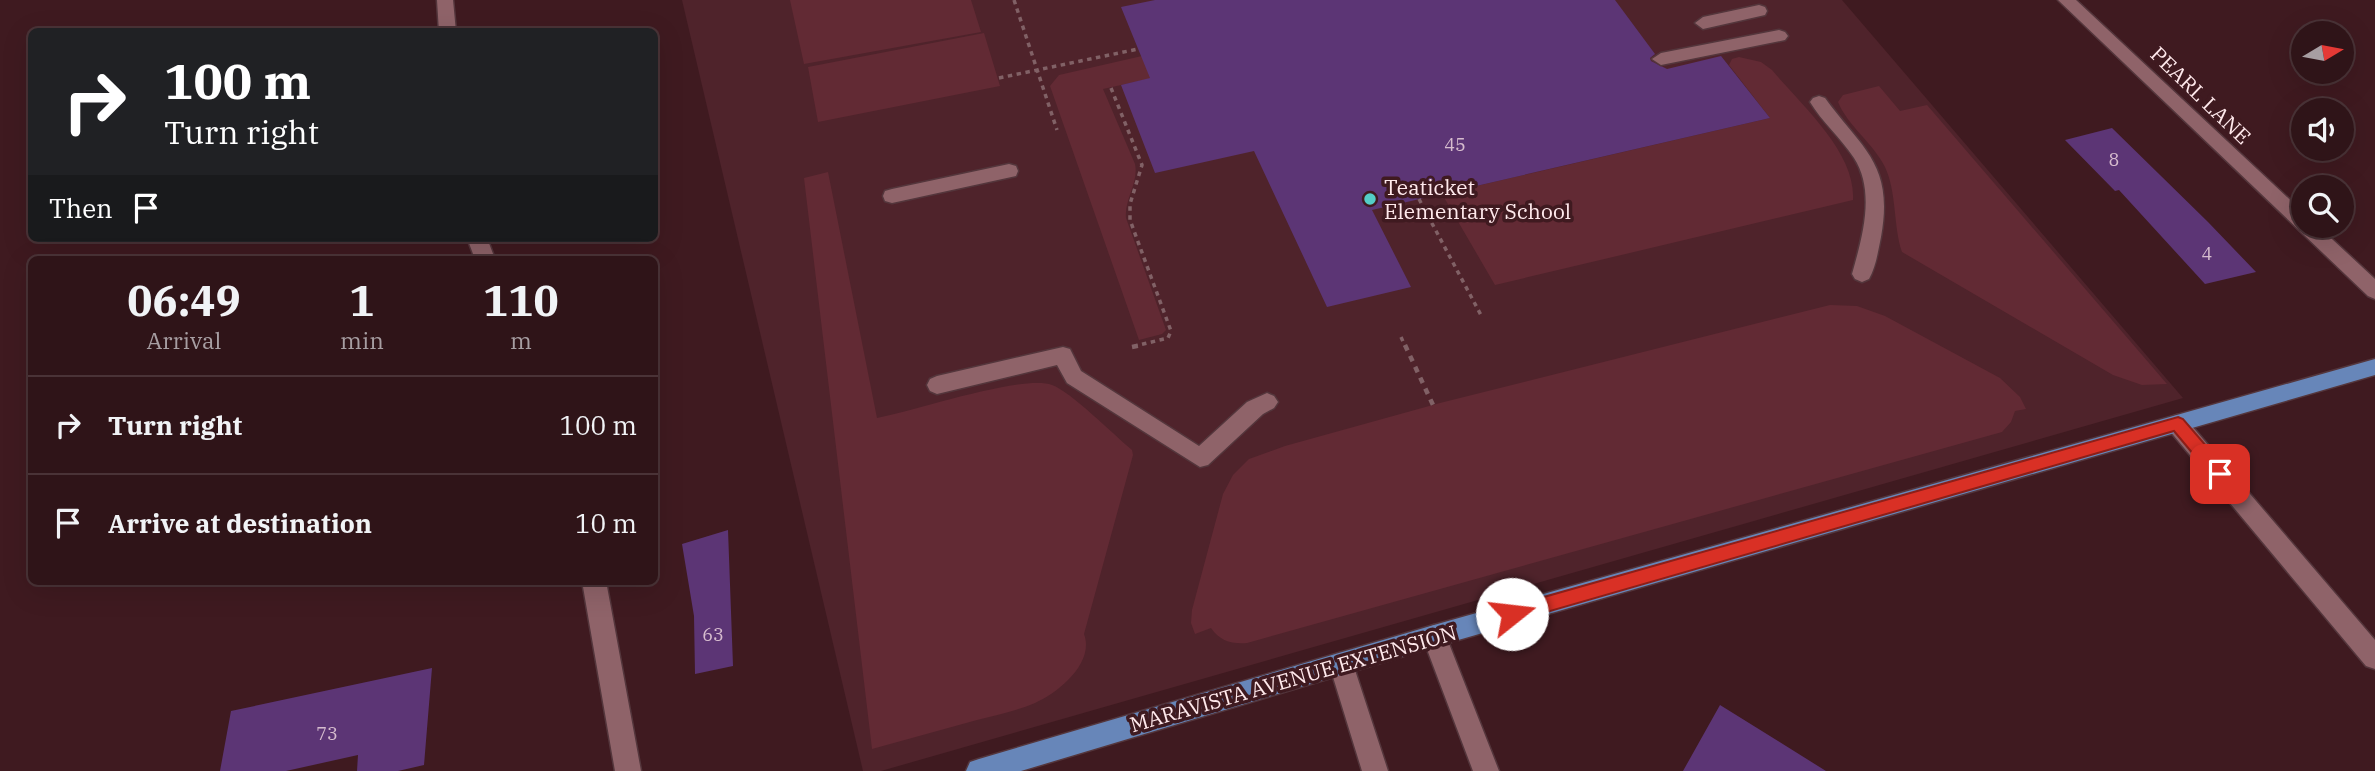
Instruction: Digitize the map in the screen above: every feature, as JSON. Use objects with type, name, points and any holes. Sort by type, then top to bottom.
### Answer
[{"type":"main road","name":"MARAVISTA AVENUE EXTENSION","points":[[979,771],[1434,636],[2375,367]]},
{"type":"street","points":[[445,0],[448,28]]},
{"type":"street","name":"PEARL LANE","points":[[2066,0],[2291,212]]},
{"type":"street","points":[[1703,23],[1759,11]]},
{"type":"street","points":[[1661,59],[1779,36]]},
{"type":"street","points":[[1819,102],[1861,154],[1871,176],[1874,223],[1862,274]]},
{"type":"street","points":[[892,196],[1009,172]]},
{"type":"street","name":"PEARL LANE","points":[[2319,238],[2375,291]]},
{"type":"street","points":[[937,385],[1063,355],[1074,377],[1200,458],[1255,408],[1267,402]]},
{"type":"street","points":[[2178,424],[2375,658]]},
{"type":"street","points":[[595,585],[628,771]]},
{"type":"street","points":[[1434,636],[1486,771]]},
{"type":"street","points":[[1341,664],[1374,771]]},
{"type":"path","points":[[1014,0],[1057,131]]},
{"type":"path","points":[[999,78],[1138,49]]},
{"type":"path","points":[[1111,88],[1142,165],[1130,204],[1130,220],[1171,331],[1168,338],[1132,347]]},
{"type":"path","points":[[1419,199],[1482,317]]},
{"type":"path","points":[[1401,337],[1433,405]]},
{"type":"shaded area","name":"Teaticket Elementary School","points":[[682,0],[1842,0],[2183,398],[881,771],[863,771]]},
{"type":"shaded area","points":[[790,0],[971,0],[981,32],[804,64]]},
{"type":"shaded area","points":[[984,33],[1000,86],[818,122],[808,67]]},
{"type":"shaded area","points":[[1142,56],[1171,74],[1103,89],[1135,164],[1135,178],[1126,218],[1166,330],[1162,334],[1139,340],[1050,86],[1059,75]]},
{"type":"shaded area","points":[[1739,57],[1761,62],[1772,70],[1825,130],[1846,164],[1852,182],[1853,200],[1495,285],[1442,194],[1770,118],[1729,65],[1732,59]]},
{"type":"shaded area","points":[[1879,86],[1900,111],[1927,105],[2167,384],[2142,385],[2113,375],[1902,252],[1885,167],[1838,102],[1843,95]]},
{"type":"shaded area","points":[[828,172],[877,418],[994,389],[1038,383],[1052,385],[1092,414],[1132,450],[1133,455],[1084,634],[1084,656],[1072,676],[1054,692],[1028,706],[872,749],[804,178]]},
{"type":"shaded area","points":[[1830,305],[1857,306],[1885,316],[2000,378],[2020,397],[2026,409],[2015,411],[2011,422],[2002,432],[1247,643],[1226,641],[1211,628],[1195,634],[1191,623],[1192,610],[1223,494],[1233,475],[1249,459],[1285,446],[1440,403]]},
{"type":"building","points":[[1155,0],[1615,0],[1655,54],[1650,58],[1651,61],[1667,69],[1721,56],[1770,118],[1372,210],[1411,287],[1327,307],[1254,151],[1155,173],[1121,85],[1150,78],[1121,7]]},
{"type":"building","points":[[2112,128],[2256,272],[2205,284],[2119,190],[2115,191],[2065,140]]},
{"type":"building","points":[[728,530],[733,666],[695,674],[694,616],[682,544]]},
{"type":"building","points":[[432,668],[424,765],[398,771],[357,771],[358,755],[286,771],[220,771],[231,711]]},
{"type":"building","points":[[1720,705],[1826,771],[1683,771]]},
{"type":"place","name":"Teaticket Elementary School","points":[[1370,199]]},
{"type":"route","points":[[1512,614],[2178,424],[2220,474]]}]
